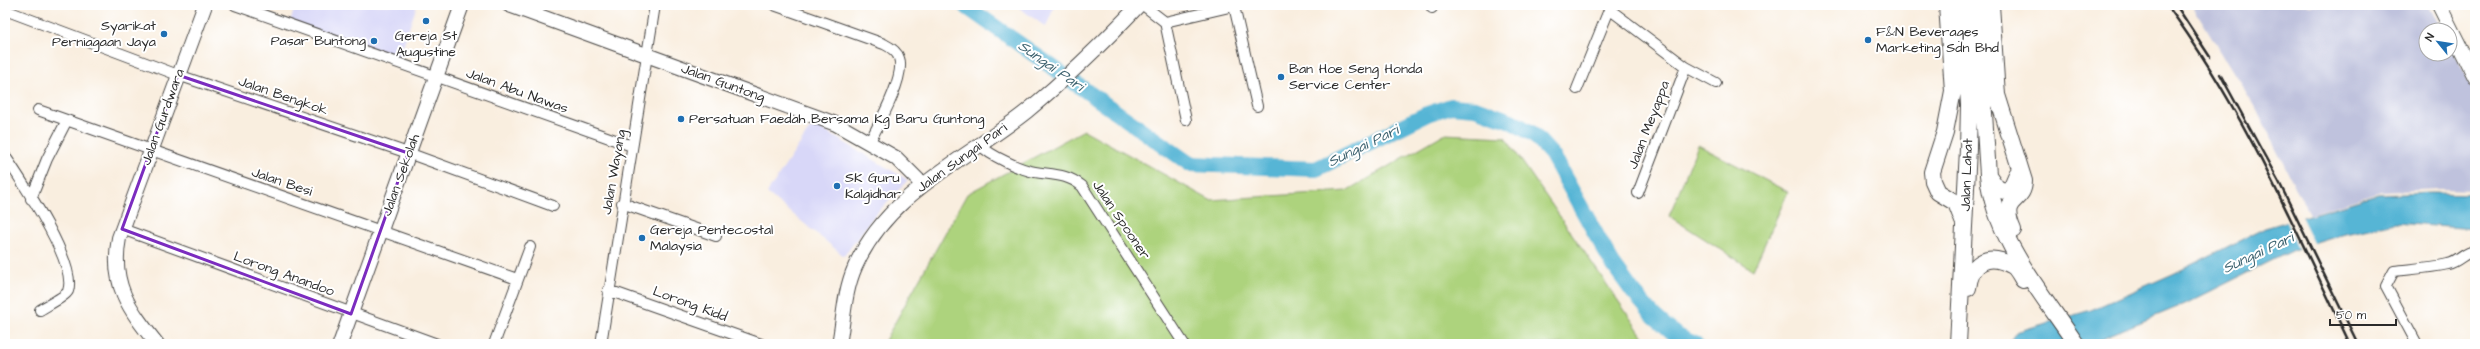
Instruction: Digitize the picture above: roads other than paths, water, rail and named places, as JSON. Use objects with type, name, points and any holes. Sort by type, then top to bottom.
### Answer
[{"type":"main road","points":[[1947,5],[1953,91],[1945,132],[1932,172],[1933,181],[1938,192],[1956,203],[1965,227]]},
{"type":"main road","name":"Jalan Lahat","points":[[1963,5],[1976,104]]},
{"type":"main road","name":"Jalan Lahat","points":[[1958,344],[1967,180],[1976,104],[1977,5]]},
{"type":"main road","points":[[1991,5],[1997,95],[2024,185],[2007,213],[2022,251],[2027,273]]},
{"type":"main road","points":[[1976,104],[1994,206],[2010,243],[2027,273],[2076,344]]},
{"type":"main road","points":[[1988,175],[1999,190],[2009,190],[2016,179],[2017,159]]},
{"type":"main road","points":[[1933,181],[1943,189],[1952,192],[1959,190],[1967,180]]},
{"type":"main road","points":[[1962,344],[1970,277],[1973,269],[1980,263],[1998,260],[2012,265],[2029,287],[2057,315]]},
{"type":"street","name":"Jalan Gurdwara","points":[[157,344],[130,308],[118,281],[116,255],[122,229],[205,5]]},
{"type":"street","name":"Jalan Abu Nawas","points":[[235,5],[632,146]]},
{"type":"street","name":"Jalan Sekolah","points":[[340,344],[462,5]]},
{"type":"street","name":"Jalan Guntong","points":[[509,5],[836,124],[870,141],[896,158],[920,182]]},
{"type":"street","name":"Jalan Wayang","points":[[601,344],[608,290],[648,55],[655,5]]},
{"type":"street","points":[[774,5],[884,44],[893,49],[899,57],[901,67],[894,89],[870,141]]},
{"type":"street","name":"Jalan Sungai Pari","points":[[1091,49],[1127,5]]},
{"type":"street","name":"Jalan Sungai Pari","points":[[839,344],[848,289],[861,255],[894,210],[920,182],[980,145],[1024,109],[1139,5]]},
{"type":"street","points":[[1143,5],[1166,22],[1186,120]]},
{"type":"street","points":[[1166,22],[1236,5],[1257,106]]},
{"type":"street","points":[[2440,5],[2471,55],[2475,77]]},
{"type":"street","points":[[1577,89],[1610,7],[1686,67],[1716,84]]},
{"type":"street","name":"Jalan Bengkok","points":[[5,10],[178,75],[408,153],[553,206]]},
{"type":"street","name":"Jalan Meyappa","points":[[1638,193],[1686,67]]},
{"type":"street","name":"Jalan Sungai Pari","points":[[833,344],[846,273],[852,259],[871,230],[920,182],[1024,109]]},
{"type":"street","name":"Jalan Besi","points":[[38,110],[150,151],[517,279]]},
{"type":"street","points":[[31,199],[47,159],[67,120]]},
{"type":"street","name":"Jalan Spooner","points":[[980,145],[1017,166],[1034,172],[1063,175],[1082,186],[1184,344]]},
{"type":"street","points":[[5,156],[62,255],[69,286],[66,294],[40,310]]},
{"type":"street","points":[[622,203],[716,236]]},
{"type":"street","name":"Lorong Anandoo","points":[[122,229],[351,314],[437,344]]},
{"type":"street","points":[[494,344],[530,247]]},
{"type":"street","points":[[2417,344],[2386,286],[2394,271],[2447,264],[2458,261],[2467,252],[2475,251]]},
{"type":"street","name":"Lorong Kidd","points":[[608,290],[761,344]]},
{"type":"water","points":[[2432,193],[2475,194],[2475,229],[2395,223],[2345,234],[2293,250],[2185,304],[2087,344],[2008,344],[2016,332],[2091,310],[2175,273],[2265,228],[2377,195]]},
{"type":"waterway","name":"Sungai Pari","points":[[964,5],[1190,164],[1316,169],[1427,114],[1451,106],[1475,108],[1511,121],[1533,134],[1552,155],[1612,263],[1633,292],[1654,316],[1677,336],[1695,344]]},
{"type":"railway","points":[[2167,5],[2220,85],[2244,127],[2288,213],[2350,344]]},
{"type":"railway","points":[[2176,5],[2210,57]]},
{"type":"railway","points":[[2220,74],[2279,182],[2358,344]]},
{"type":"place","name":"Gereja St Augustine","points":[[426,21]]},
{"type":"place","name":"Syarikat Perniagaan Jaya","points":[[164,34]]},
{"type":"place","name":"F&N Beverages Marketing Sdn Bhd","points":[[1868,40]]},
{"type":"place","name":"Pasar Buntong","points":[[374,41]]},
{"type":"place","name":"Ban Hoe Seng Honda Service Center","points":[[1281,77]]},
{"type":"place","name":"Persatuan Faedah Bersama Kg Baru Guntong","points":[[681,119]]},
{"type":"place","name":"SK Guru Kalgidhar","points":[[837,186]]},
{"type":"place","name":"Gereja Pentecostal Malaysia","points":[[642,238]]}]
